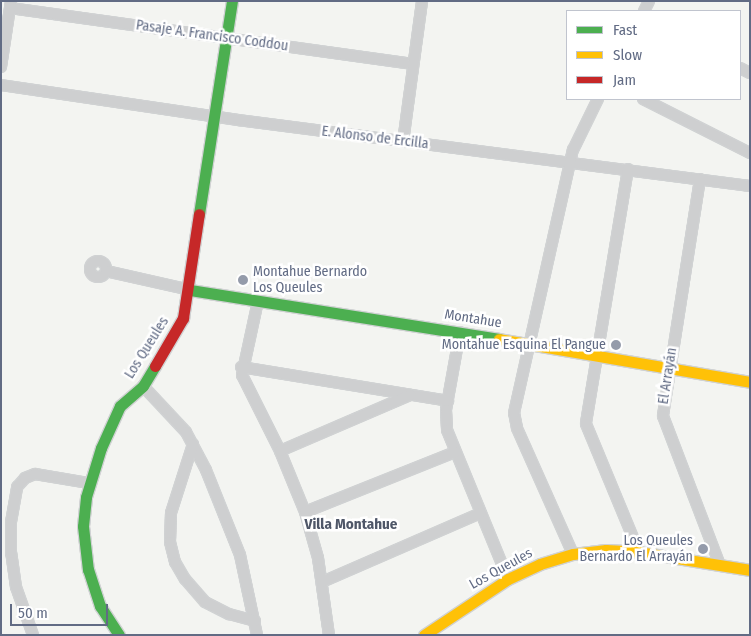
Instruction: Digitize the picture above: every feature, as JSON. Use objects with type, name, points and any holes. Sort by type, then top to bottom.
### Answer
[{"type":"street","name":"Los Queules","points":[[119,635],[100,606],[88,570],[83,526],[89,483],[120,406],[143,386],[179,331],[190,290],[217,117],[232,1]]},
{"type":"street","points":[[403,142],[422,1]]},
{"type":"street","name":"Pasaje A. Francisco Coddou","points":[[10,5],[413,64]]},
{"type":"street","points":[[1,67],[10,5]]},
{"type":"street","name":"E. Alonso de Ercilla","points":[[1,86],[403,142],[628,169],[750,186]]},
{"type":"street","points":[[574,554],[515,424],[515,408],[531,344],[570,162],[577,139],[597,100]]},
{"type":"street","points":[[645,100],[750,153]]},
{"type":"street","points":[[628,169],[586,418],[587,430],[639,552]]},
{"type":"street","name":"El Arrayán","points":[[700,179],[669,368],[664,423],[720,565]]},
{"type":"street","points":[[106,271],[190,290]]},
{"type":"street","name":"Montahue","points":[[190,290],[460,332],[750,382]]},
{"type":"street","points":[[258,301],[241,367],[243,379],[280,450],[305,512],[322,582],[329,635]]},
{"type":"street","points":[[460,332],[448,401],[447,430],[508,579]]},
{"type":"street","points":[[241,367],[448,401]]},
{"type":"street","points":[[143,386],[177,421],[193,444],[229,522],[257,635]]},
{"type":"street","points":[[280,450],[411,395]]},
{"type":"street","points":[[193,444],[171,513],[170,542],[175,562],[185,579],[206,602],[229,614],[255,621]]},
{"type":"street","points":[[305,512],[455,452]]},
{"type":"street","points":[[33,635],[16,587],[11,553],[11,522],[18,487],[24,478],[35,474],[89,483]]},
{"type":"street","points":[[322,582],[481,513]]},
{"type":"street","name":"Los Queules","points":[[424,635],[508,579],[540,564],[574,554],[606,550],[639,552],[750,570]]},
{"type":"traffic: fast","points":[[199,214],[232,1]]},
{"type":"traffic: fast","points":[[190,290],[499,339]]},
{"type":"traffic: fast","points":[[119,635],[100,606],[88,570],[83,526],[86,497],[101,448],[120,406],[143,386],[155,366]]},
{"type":"traffic: slow","points":[[499,339],[750,382]]},
{"type":"traffic: slow","points":[[424,635],[508,579],[540,564],[573,554],[606,550],[639,552],[750,570]]},
{"type":"traffic: jam","points":[[155,366],[183,318],[199,214]]},
{"type":"place","name":"Montahue Bernardo Los Queules","points":[[243,280]]},
{"type":"place","name":"Montahue Esquina El Pangue","points":[[616,345]]},
{"type":"place","name":"Los Queules Bernardo El Arrayán","points":[[703,549]]},
{"type":"district","name":"Villa Montahue","points":[[351,525]]}]
